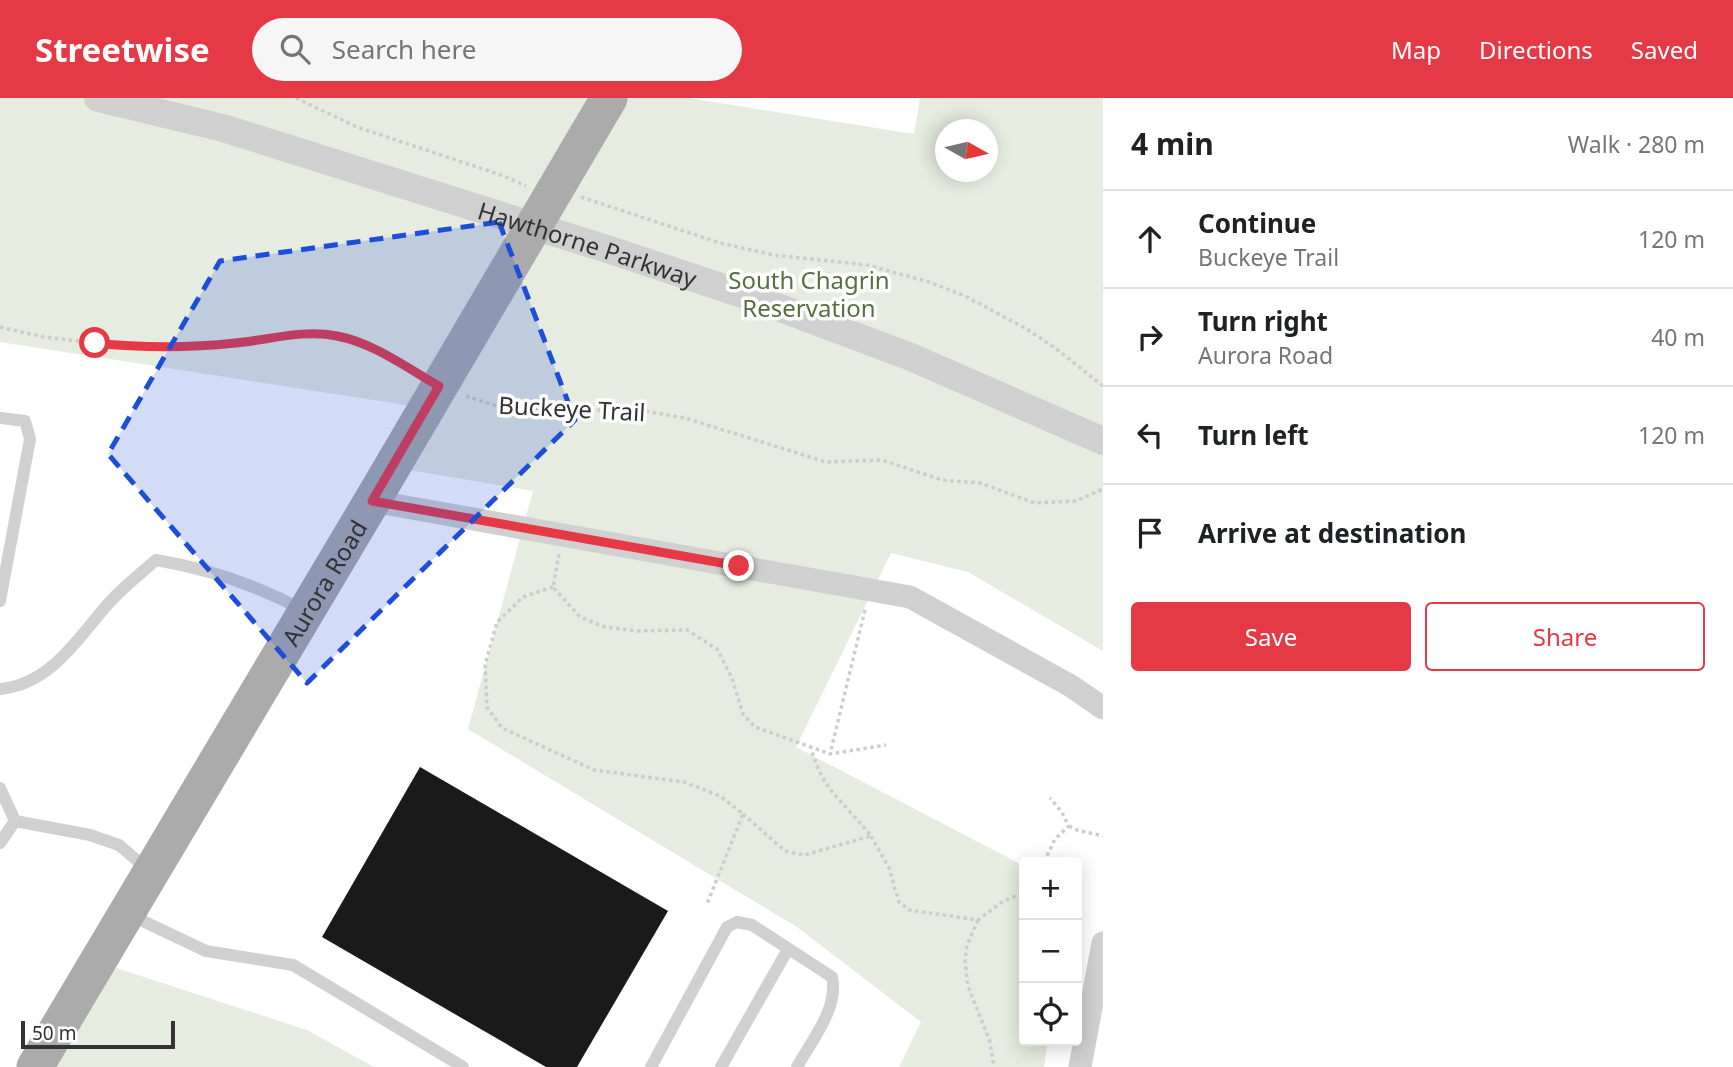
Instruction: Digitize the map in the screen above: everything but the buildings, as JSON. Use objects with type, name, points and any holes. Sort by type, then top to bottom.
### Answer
[{"type":"main road","name":"Aurora Road","points":[[35,1067],[609,98]]},
{"type":"street","name":"Hawthorne Parkway","points":[[98,98],[223,128],[751,298],[899,353],[1103,442]]},
{"type":"street","points":[[372,501],[910,597],[1071,686],[1103,708]]},
{"type":"street","points":[[1080,1067],[1103,943]]},
{"type":"lane","points":[[0,418],[25,421],[30,439],[0,601]]},
{"type":"lane","points":[[0,689],[12,688],[38,678],[66,655],[110,601],[156,560],[229,576],[264,590],[306,612]]},
{"type":"lane","points":[[0,788],[15,821]]},
{"type":"lane","points":[[15,821],[90,835],[120,845],[151,872]]},
{"type":"lane","points":[[0,843],[15,821]]},
{"type":"lane","points":[[126,914],[206,951],[293,965],[463,1067]]},
{"type":"lane","points":[[652,1067],[727,927],[737,922],[752,925],[832,977],[835,990],[830,1009],[797,1067]]},
{"type":"lane","points":[[721,1067],[788,949]]},
{"type":"path","points":[[296,98],[357,127],[504,176],[533,189]]},
{"type":"path","points":[[576,195],[741,248],[774,255],[859,264],[929,282],[963,295],[1025,328],[1103,386]]},
{"type":"path","name":"Buckeye Trail","points":[[0,327],[44,337],[132,347],[237,343],[300,334],[338,336],[381,352],[439,386],[492,405],[573,412],[628,408],[685,418],[826,461],[882,460],[942,480],[980,483],[1035,503],[1076,500],[1103,489]]},
{"type":"path","points":[[553,586],[562,535]]},
{"type":"path","points":[[553,586],[580,617],[605,627],[638,631],[687,630],[717,649],[732,678],[743,714],[755,727],[830,754],[886,745]]},
{"type":"path","points":[[553,586],[523,597],[497,622],[485,665],[487,707],[502,728],[594,770],[684,782],[720,796],[785,851],[804,855],[871,836]]},
{"type":"path","points":[[830,754],[870,590]]},
{"type":"path","points":[[811,747],[817,770],[830,793],[850,811],[878,847],[889,868],[899,902],[909,910],[978,920]]},
{"type":"path","points":[[1050,798],[1069,826],[1103,836]]},
{"type":"path","points":[[707,904],[744,814]]},
{"type":"path","points":[[1046,857],[1055,839],[1069,826]]},
{"type":"path","points":[[994,1067],[990,1042],[968,986],[965,961],[967,945],[978,920],[1002,902],[1019,894]]},
{"type":"highlighted area","points":[[499,222],[575,420],[307,683],[108,454],[220,261]]},
{"type":"green space","name":"South Chagrin Reservation","points":[[0,98],[689,98],[914,134],[920,98],[1103,98],[1103,651],[968,572],[891,553],[796,747],[1019,863],[1019,1046],[1047,1046],[1044,1067],[899,1067],[921,1022],[797,927],[468,729],[533,491],[392,467],[425,408],[0,342]]},
{"type":"green space","points":[[98,962],[307,1030],[374,1067],[35,1067]]},
{"type":"route","points":[[95,343],[173,347],[237,343],[300,334],[338,336],[381,352],[439,386],[372,501],[739,566]]}]
